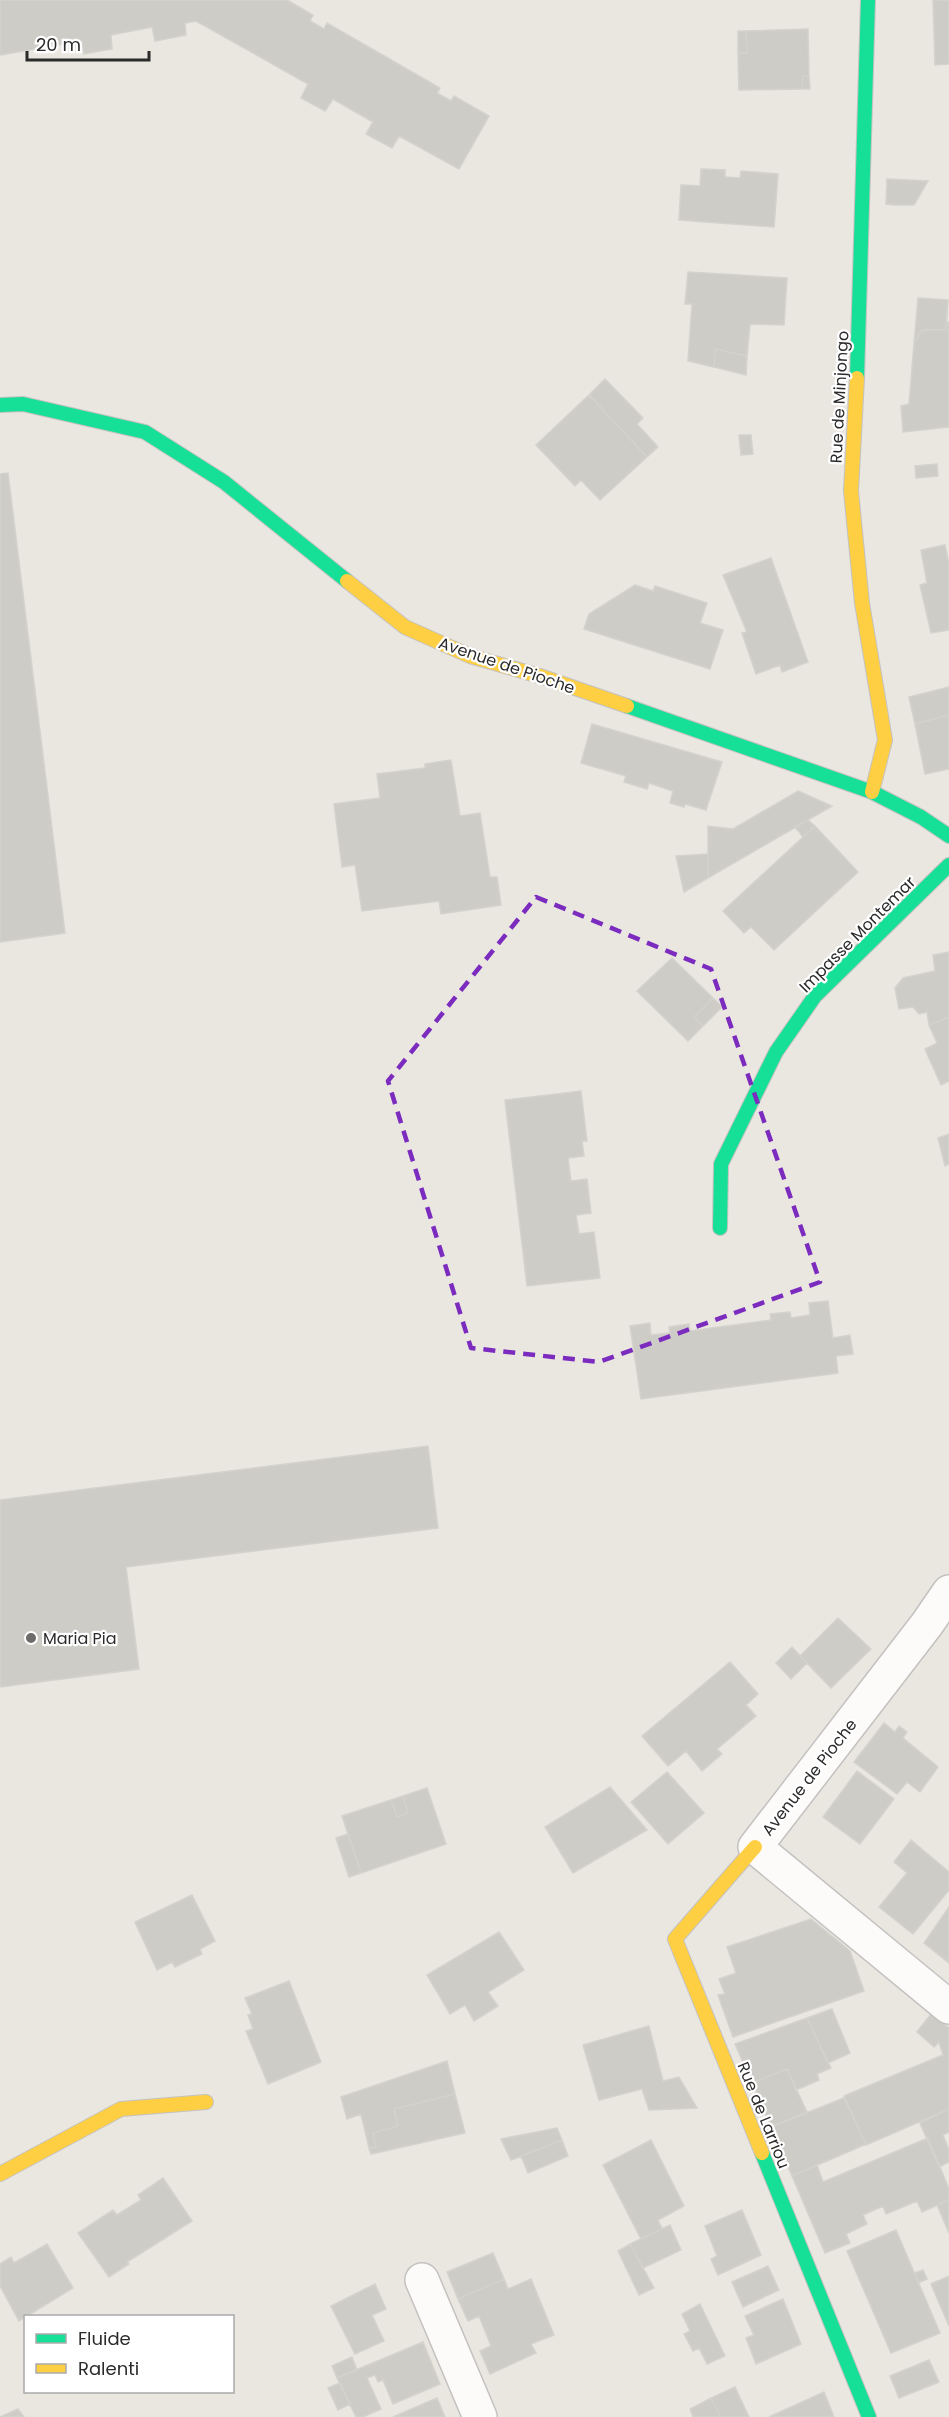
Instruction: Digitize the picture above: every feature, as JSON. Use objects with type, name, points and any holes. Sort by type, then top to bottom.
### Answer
[{"type":"street","name":"Rue de Minjongo","points":[[868,0],[860,312],[852,491],[862,603],[885,740],[872,792]]},
{"type":"street","name":"Avenue de Pioche","points":[[0,405],[23,404],[145,432],[224,482],[396,620],[419,633],[470,656],[543,677],[872,792],[921,817],[949,836]]},
{"type":"street","name":"Impasse Montemar","points":[[720,1228],[721,1164],[776,1052],[814,996],[949,865]]},
{"type":"street","name":"Avenue de Pioche","points":[[949,1592],[927,1624],[755,1847],[949,2007]]},
{"type":"street","name":"Rue de Larriou","points":[[755,1847],[675,1939],[869,2417]]},
{"type":"street","points":[[0,2174],[121,2109],[206,2102]]},
{"type":"street","points":[[422,2280],[480,2417]]},
{"type":"highlighted area","points":[[536,897],[711,969],[820,1282],[599,1362],[471,1348],[388,1081]]},
{"type":"building","points":[[0,0],[287,0],[313,15],[310,21],[324,29],[327,23],[440,88],[437,93],[451,101],[454,96],[489,116],[459,169],[399,136],[392,148],[366,134],[373,122],[333,99],[325,111],[301,98],[308,84],[196,21],[185,23],[186,35],[155,41],[152,27],[111,35],[112,49],[84,54],[82,41],[0,55]]},
{"type":"building","points":[[933,0],[949,0],[949,64],[935,65]]},
{"type":"building","points":[[808,29],[809,76],[803,76],[802,89],[739,90],[738,53],[747,53],[746,31]]},
{"type":"building","points":[[738,31],[746,31],[747,53],[738,53]]},
{"type":"building","points":[[803,76],[809,76],[810,89],[802,89]]},
{"type":"building","points":[[701,169],[725,170],[725,177],[740,178],[741,171],[778,174],[774,227],[679,220],[681,185],[700,186]]},
{"type":"building","points":[[887,179],[928,181],[914,205],[894,205],[886,204]]},
{"type":"building","points":[[688,272],[787,278],[784,325],[750,324],[747,356],[715,349],[714,367],[688,361],[692,304],[685,304]]},
{"type":"building","points":[[918,298],[948,300],[946,330],[922,330],[914,344]]},
{"type":"building","points":[[949,322],[949,427],[903,432],[901,406],[909,404],[914,344],[922,330],[946,330],[946,323]]},
{"type":"building","points":[[715,349],[747,356],[746,375],[714,367]]},
{"type":"building","points":[[605,379],[643,418],[637,424],[658,447],[647,457],[589,395]]},
{"type":"building","points":[[589,395],[647,457],[600,500],[581,480],[575,486],[536,445]]},
{"type":"building","points":[[739,435],[751,435],[753,454],[741,455]]},
{"type":"building","points":[[937,464],[938,476],[916,478],[915,466]]},
{"type":"building","points":[[8,473],[65,933],[0,942],[0,474]]},
{"type":"building","points":[[945,545],[949,564],[949,630],[931,633],[920,585],[927,583],[921,550]]},
{"type":"building","points":[[771,558],[808,662],[782,672],[780,665],[756,674],[742,633],[747,632],[723,575]]},
{"type":"building","points":[[635,585],[653,591],[655,586],[707,603],[700,623],[723,630],[710,669],[584,629],[589,614]]},
{"type":"building","points":[[949,687],[949,715],[915,724],[909,697]]},
{"type":"building","points":[[949,715],[949,769],[925,774],[915,724]]},
{"type":"building","points":[[592,724],[722,762],[706,810],[685,804],[684,807],[670,803],[673,791],[649,783],[647,789],[624,782],[626,776],[581,763]]},
{"type":"building","points":[[451,760],[460,816],[480,813],[490,877],[497,877],[501,905],[441,914],[439,901],[362,911],[355,865],[342,867],[334,804],[380,798],[377,774],[425,768],[425,764]]},
{"type":"building","points":[[798,791],[832,806],[708,878],[708,826],[733,829]]},
{"type":"building","points":[[808,820],[815,826],[803,837],[795,827]]},
{"type":"building","points":[[815,826],[858,872],[774,950],[751,927],[744,933],[723,911]]},
{"type":"building","points":[[708,854],[708,878],[684,892],[676,856]]},
{"type":"building","points":[[949,952],[949,1017],[929,1025],[927,1012],[919,1014],[913,1007],[899,1009],[895,988],[903,978],[935,971],[933,955]]},
{"type":"building","points":[[672,958],[713,998],[694,1017],[703,1026],[688,1041],[637,991]]},
{"type":"building","points":[[713,998],[722,1007],[703,1026],[694,1017]]},
{"type":"building","points":[[949,1017],[949,1081],[941,1085],[925,1049],[937,1043],[929,1025]]},
{"type":"building","points":[[581,1091],[587,1141],[582,1141],[584,1156],[568,1158],[571,1181],[587,1179],[591,1213],[576,1215],[579,1234],[594,1232],[600,1278],[527,1286],[505,1100]]},
{"type":"building","points":[[949,1134],[949,1164],[945,1166],[938,1138]]},
{"type":"building","points":[[828,1301],[833,1338],[850,1335],[853,1354],[836,1356],[838,1373],[641,1399],[630,1326],[650,1323],[651,1335],[670,1333],[669,1327],[689,1324],[690,1331],[771,1320],[770,1314],[790,1312],[791,1318],[810,1315],[809,1303]]},
{"type":"building","points":[[428,1446],[438,1528],[126,1567],[139,1669],[0,1687],[0,1500]]},
{"type":"building","points":[[838,1618],[871,1649],[831,1688],[800,1656]]},
{"type":"building","points":[[792,1647],[807,1663],[791,1679],[776,1663]]},
{"type":"building","points":[[730,1662],[758,1694],[746,1705],[756,1716],[717,1749],[722,1754],[702,1771],[686,1751],[668,1766],[642,1736]]},
{"type":"building","points":[[884,1723],[895,1732],[899,1726],[907,1732],[903,1738],[938,1767],[920,1792],[907,1782],[897,1794],[854,1762]]},
{"type":"building","points":[[857,1771],[894,1799],[860,1844],[823,1817]]},
{"type":"building","points":[[667,1772],[704,1813],[668,1844],[631,1802]]},
{"type":"building","points":[[610,1787],[647,1830],[573,1873],[545,1827]]},
{"type":"building","points":[[427,1788],[446,1844],[361,1873],[342,1816],[391,1800],[397,1817],[408,1813],[403,1796]]},
{"type":"building","points":[[403,1796],[408,1813],[397,1817],[391,1800]]},
{"type":"building","points":[[348,1834],[361,1873],[349,1877],[336,1838]]},
{"type":"building","points":[[911,1840],[949,1872],[949,1890],[913,1934],[879,1907],[907,1873],[894,1862]]},
{"type":"building","points":[[192,1895],[215,1941],[200,1949],[202,1954],[175,1967],[172,1962],[157,1970],[135,1922]]},
{"type":"building","points":[[949,1907],[949,1963],[924,1943]]},
{"type":"building","points":[[811,1919],[850,1951],[864,1991],[733,2037],[718,1995],[725,1994],[719,1979],[736,1973],[727,1947]]},
{"type":"building","points":[[499,1932],[524,1970],[488,1992],[498,2006],[474,2021],[465,2005],[450,2014],[427,1975]]},
{"type":"building","points":[[289,1981],[321,2062],[268,2084],[246,2031],[253,2029],[248,2015],[252,2014],[245,1998]]},
{"type":"building","points":[[832,2009],[850,2053],[828,2063],[807,2018]]},
{"type":"building","points":[[931,2014],[949,2028],[949,2109],[866,2145],[844,2096],[943,2055],[939,2042],[934,2047],[917,2032]]},
{"type":"building","points":[[807,2018],[831,2068],[817,2074],[819,2080],[796,2090],[787,2069],[752,2083],[735,2044]]},
{"type":"building","points":[[649,2026],[663,2081],[679,2077],[697,2108],[649,2110],[642,2089],[599,2100],[583,2045]]},
{"type":"building","points":[[447,2061],[455,2094],[394,2109],[398,2126],[373,2133],[376,2147],[369,2148],[361,2114],[347,2119],[341,2097]]},
{"type":"building","points":[[787,2069],[807,2112],[771,2127],[752,2083]]},
{"type":"building","points":[[455,2094],[465,2133],[371,2154],[369,2148],[376,2147],[373,2133],[398,2126],[394,2109]]},
{"type":"building","points":[[844,2098],[866,2144],[792,2176],[771,2127]]},
{"type":"building","points":[[949,2109],[949,2132],[943,2135],[949,2150],[949,2162],[939,2167],[920,2123]]},
{"type":"building","points":[[557,2128],[562,2140],[511,2160],[501,2139]]},
{"type":"building","points":[[928,2138],[949,2189],[949,2200],[922,2212],[917,2201],[886,2214],[883,2206],[863,2215],[867,2224],[846,2234],[850,2243],[825,2253],[792,2176],[817,2165],[823,2182]]},
{"type":"building","points":[[562,2140],[568,2156],[528,2173],[521,2156]]},
{"type":"building","points":[[651,2140],[684,2206],[658,2220],[662,2229],[641,2239],[603,2165]]},
{"type":"building","points":[[163,2178],[192,2221],[127,2262],[129,2264],[109,2277],[78,2233],[113,2210],[117,2215],[141,2200],[138,2195]]},
{"type":"building","points":[[949,2200],[949,2233],[937,2205]]},
{"type":"building","points":[[742,2210],[761,2255],[718,2275],[711,2259],[717,2256],[705,2226]]},
{"type":"building","points":[[670,2225],[681,2250],[643,2268],[630,2244]]},
{"type":"building","points":[[896,2230],[940,2333],[891,2353],[847,2251]]},
{"type":"building","points":[[47,2244],[73,2288],[29,2315],[24,2315],[24,2318],[19,2321],[0,2286],[0,2264],[11,2257],[14,2263]]},
{"type":"building","points":[[630,2244],[654,2288],[639,2295],[618,2251]]},
{"type":"building","points":[[493,2253],[504,2279],[458,2299],[447,2272]]},
{"type":"building","points":[[768,2266],[779,2290],[743,2307],[732,2282]]},
{"type":"building","points":[[923,2270],[927,2279],[918,2283],[915,2273]]},
{"type":"building","points":[[949,2276],[949,2326],[931,2284]]},
{"type":"building","points":[[504,2279],[508,2289],[531,2279],[554,2335],[531,2344],[536,2353],[490,2374],[480,2351],[491,2346],[479,2316],[468,2321],[458,2299]]},
{"type":"building","points":[[375,2284],[386,2309],[372,2315],[384,2341],[355,2354],[331,2306]]},
{"type":"building","points":[[783,2299],[801,2344],[756,2364],[746,2338],[754,2335],[745,2316]]},
{"type":"building","points":[[700,2304],[725,2356],[707,2364],[699,2348],[693,2351],[684,2334],[690,2331],[682,2314]]},
{"type":"building","points":[[423,2342],[440,2384],[393,2404],[383,2380],[378,2382],[375,2375],[367,2378],[381,2409],[363,2417],[356,2417],[337,2378]]},
{"type":"building","points":[[352,2357],[357,2370],[337,2378],[332,2366]]},
{"type":"building","points":[[929,2360],[939,2382],[899,2398],[890,2376]]},
{"type":"building","points":[[340,2383],[350,2404],[338,2410],[328,2388]]},
{"type":"building","points":[[735,2387],[749,2417],[721,2417],[711,2398]]},
{"type":"building","points":[[824,2392],[834,2417],[769,2417]]},
{"type":"building","points":[[437,2398],[445,2417],[393,2417]]},
{"type":"building","points":[[711,2398],[721,2417],[693,2417],[690,2409]]},
{"type":"building","points":[[18,2409],[24,2417],[0,2417]]},
{"type":"traffic: fast","points":[[857,378],[868,0]]},
{"type":"traffic: fast","points":[[0,405],[23,404],[145,432],[224,482],[347,581]]},
{"type":"traffic: fast","points":[[627,706],[872,792],[921,817],[949,836]]},
{"type":"traffic: fast","points":[[720,1228],[721,1164],[776,1052],[815,996],[949,865]]},
{"type":"traffic: fast","points":[[762,2153],[869,2417]]},
{"type":"traffic: slow","points":[[857,378],[851,491],[862,603],[885,740],[872,792]]},
{"type":"traffic: slow","points":[[347,581],[405,627],[470,656],[543,677],[627,706]]},
{"type":"traffic: slow","points":[[755,1847],[675,1939],[762,2153]]},
{"type":"traffic: slow","points":[[0,2174],[121,2109],[206,2102]]},
{"type":"place","name":"Maria Pia","points":[[31,1638]]}]
